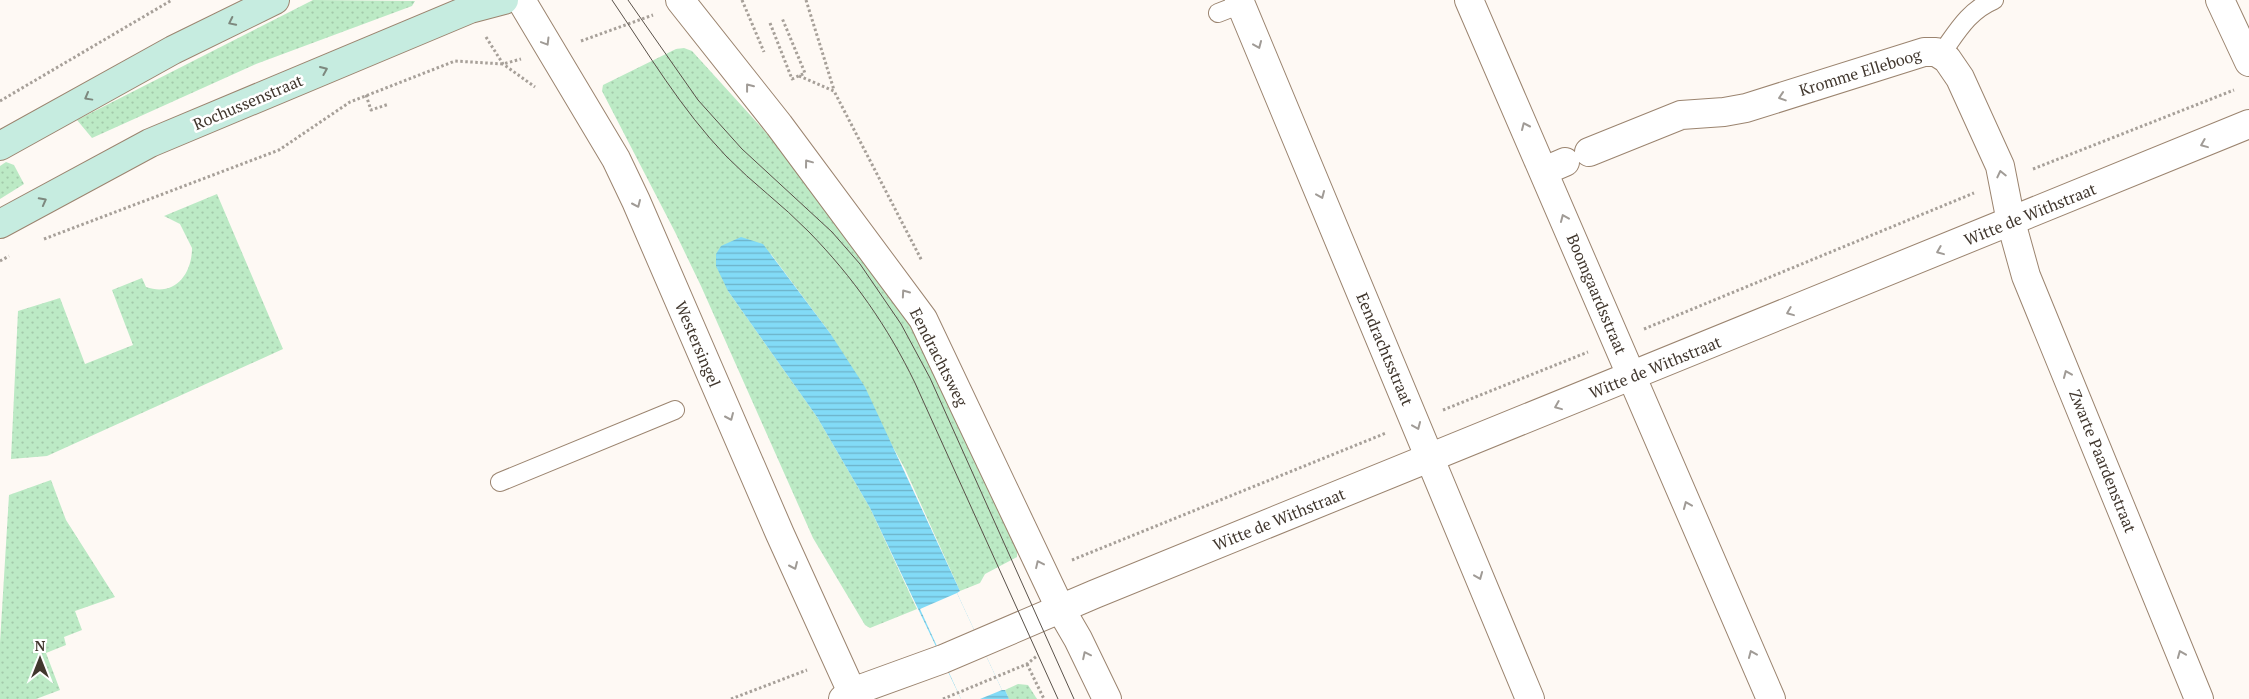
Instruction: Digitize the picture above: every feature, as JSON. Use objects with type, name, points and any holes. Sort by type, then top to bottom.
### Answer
[{"type":"main road","points":[[0,146],[173,50],[275,0]]},
{"type":"main road","name":"Rochussenstraat","points":[[0,224],[150,143],[470,9],[504,0]]},
{"type":"street","name":"Westersingel","points":[[521,0],[616,160],[636,201],[836,659],[850,697]]},
{"type":"street","name":"Boomgaardsstraat","points":[[1469,0],[1580,152],[1616,340],[1771,699]]},
{"type":"street","points":[[2220,0],[2249,62]]},
{"type":"street","name":"Eendrachtsweg","points":[[682,2],[779,125],[922,319],[1060,608],[1078,639],[1107,699]]},
{"type":"street","name":"Eendrachtsstraat","points":[[1233,6],[1415,421],[1530,699]]},
{"type":"street","name":"Kromme Elleboog","points":[[1580,152],[1681,115],[1724,112],[1746,108],[1930,50],[1941,54],[1952,63],[1960,78],[2000,166],[2011,222]]},
{"type":"street","name":"Witte de Withstraat","points":[[850,697],[1060,608],[2249,124]]},
{"type":"street","name":"Zwarte Paardenstraat","points":[[2011,222],[2026,276],[2199,699]]},
{"type":"lane","points":[[1941,54],[1967,16],[1979,7],[1994,0]]},
{"type":"lane","points":[[500,482],[674,410]]},
{"type":"path","points":[[0,101],[172,0]]},
{"type":"path","points":[[806,0],[834,91],[923,263]]},
{"type":"path","points":[[43,239],[279,150],[350,102],[455,61],[503,64],[552,51],[682,2]]},
{"type":"path","points":[[770,23],[792,79],[805,73],[782,18]]},
{"type":"path","points":[[799,76],[834,91]]},
{"type":"path","points":[[1068,561],[1616,340],[2003,181],[2240,87]]},
{"type":"path","points":[[366,95],[370,110],[389,104]]},
{"type":"path","points":[[0,261],[18,252]]},
{"type":"path","points":[[731,699],[836,659]]},
{"type":"path","points":[[1027,664],[1044,699]]},
{"type":"path","points":[[944,699],[996,678]]},
{"type":"green space","points":[[313,0],[415,1],[412,6],[256,64],[92,138],[77,120]]},
{"type":"green space","points":[[684,48],[692,51],[780,148],[906,316],[930,357],[1017,547],[1017,557],[985,574],[980,583],[960,591],[905,469],[830,333],[771,254],[728,291],[817,417],[870,508],[917,609],[870,628],[865,625],[813,538],[701,286],[602,91],[603,85],[676,49]]},
{"type":"green space","points":[[6,162],[14,165],[24,184],[0,199],[0,166]]},
{"type":"green space","points":[[217,194],[283,349],[47,456],[11,459],[18,311],[60,298],[85,364],[133,345],[112,290],[142,278],[146,287],[156,289],[165,289],[180,281],[189,267],[192,248],[180,224],[164,216]]},
{"type":"green space","points":[[51,480],[66,520],[115,597],[75,611],[82,630],[64,637],[66,645],[46,653],[60,690],[36,699],[0,699],[0,643],[9,495]]},
{"type":"green space","points":[[1018,684],[1028,685],[1037,699],[1009,699],[1005,690]]},
{"type":"water","points":[[741,237],[763,244],[830,333],[865,387],[960,591],[957,593],[1002,690],[1005,690],[1009,699],[961,699],[870,508],[817,417],[728,291],[716,266],[716,254],[721,246]]},
{"type":"pier","points":[[957,593],[1002,690],[980,699],[961,699],[920,609]]},
{"type":"tram line","points":[[612,0],[694,119],[736,166],[799,222],[825,249],[855,285],[881,322],[915,383],[1058,699]]},
{"type":"tram line","points":[[628,0],[698,100],[742,149],[832,232],[860,264],[901,324],[930,378],[1074,699]]}]
